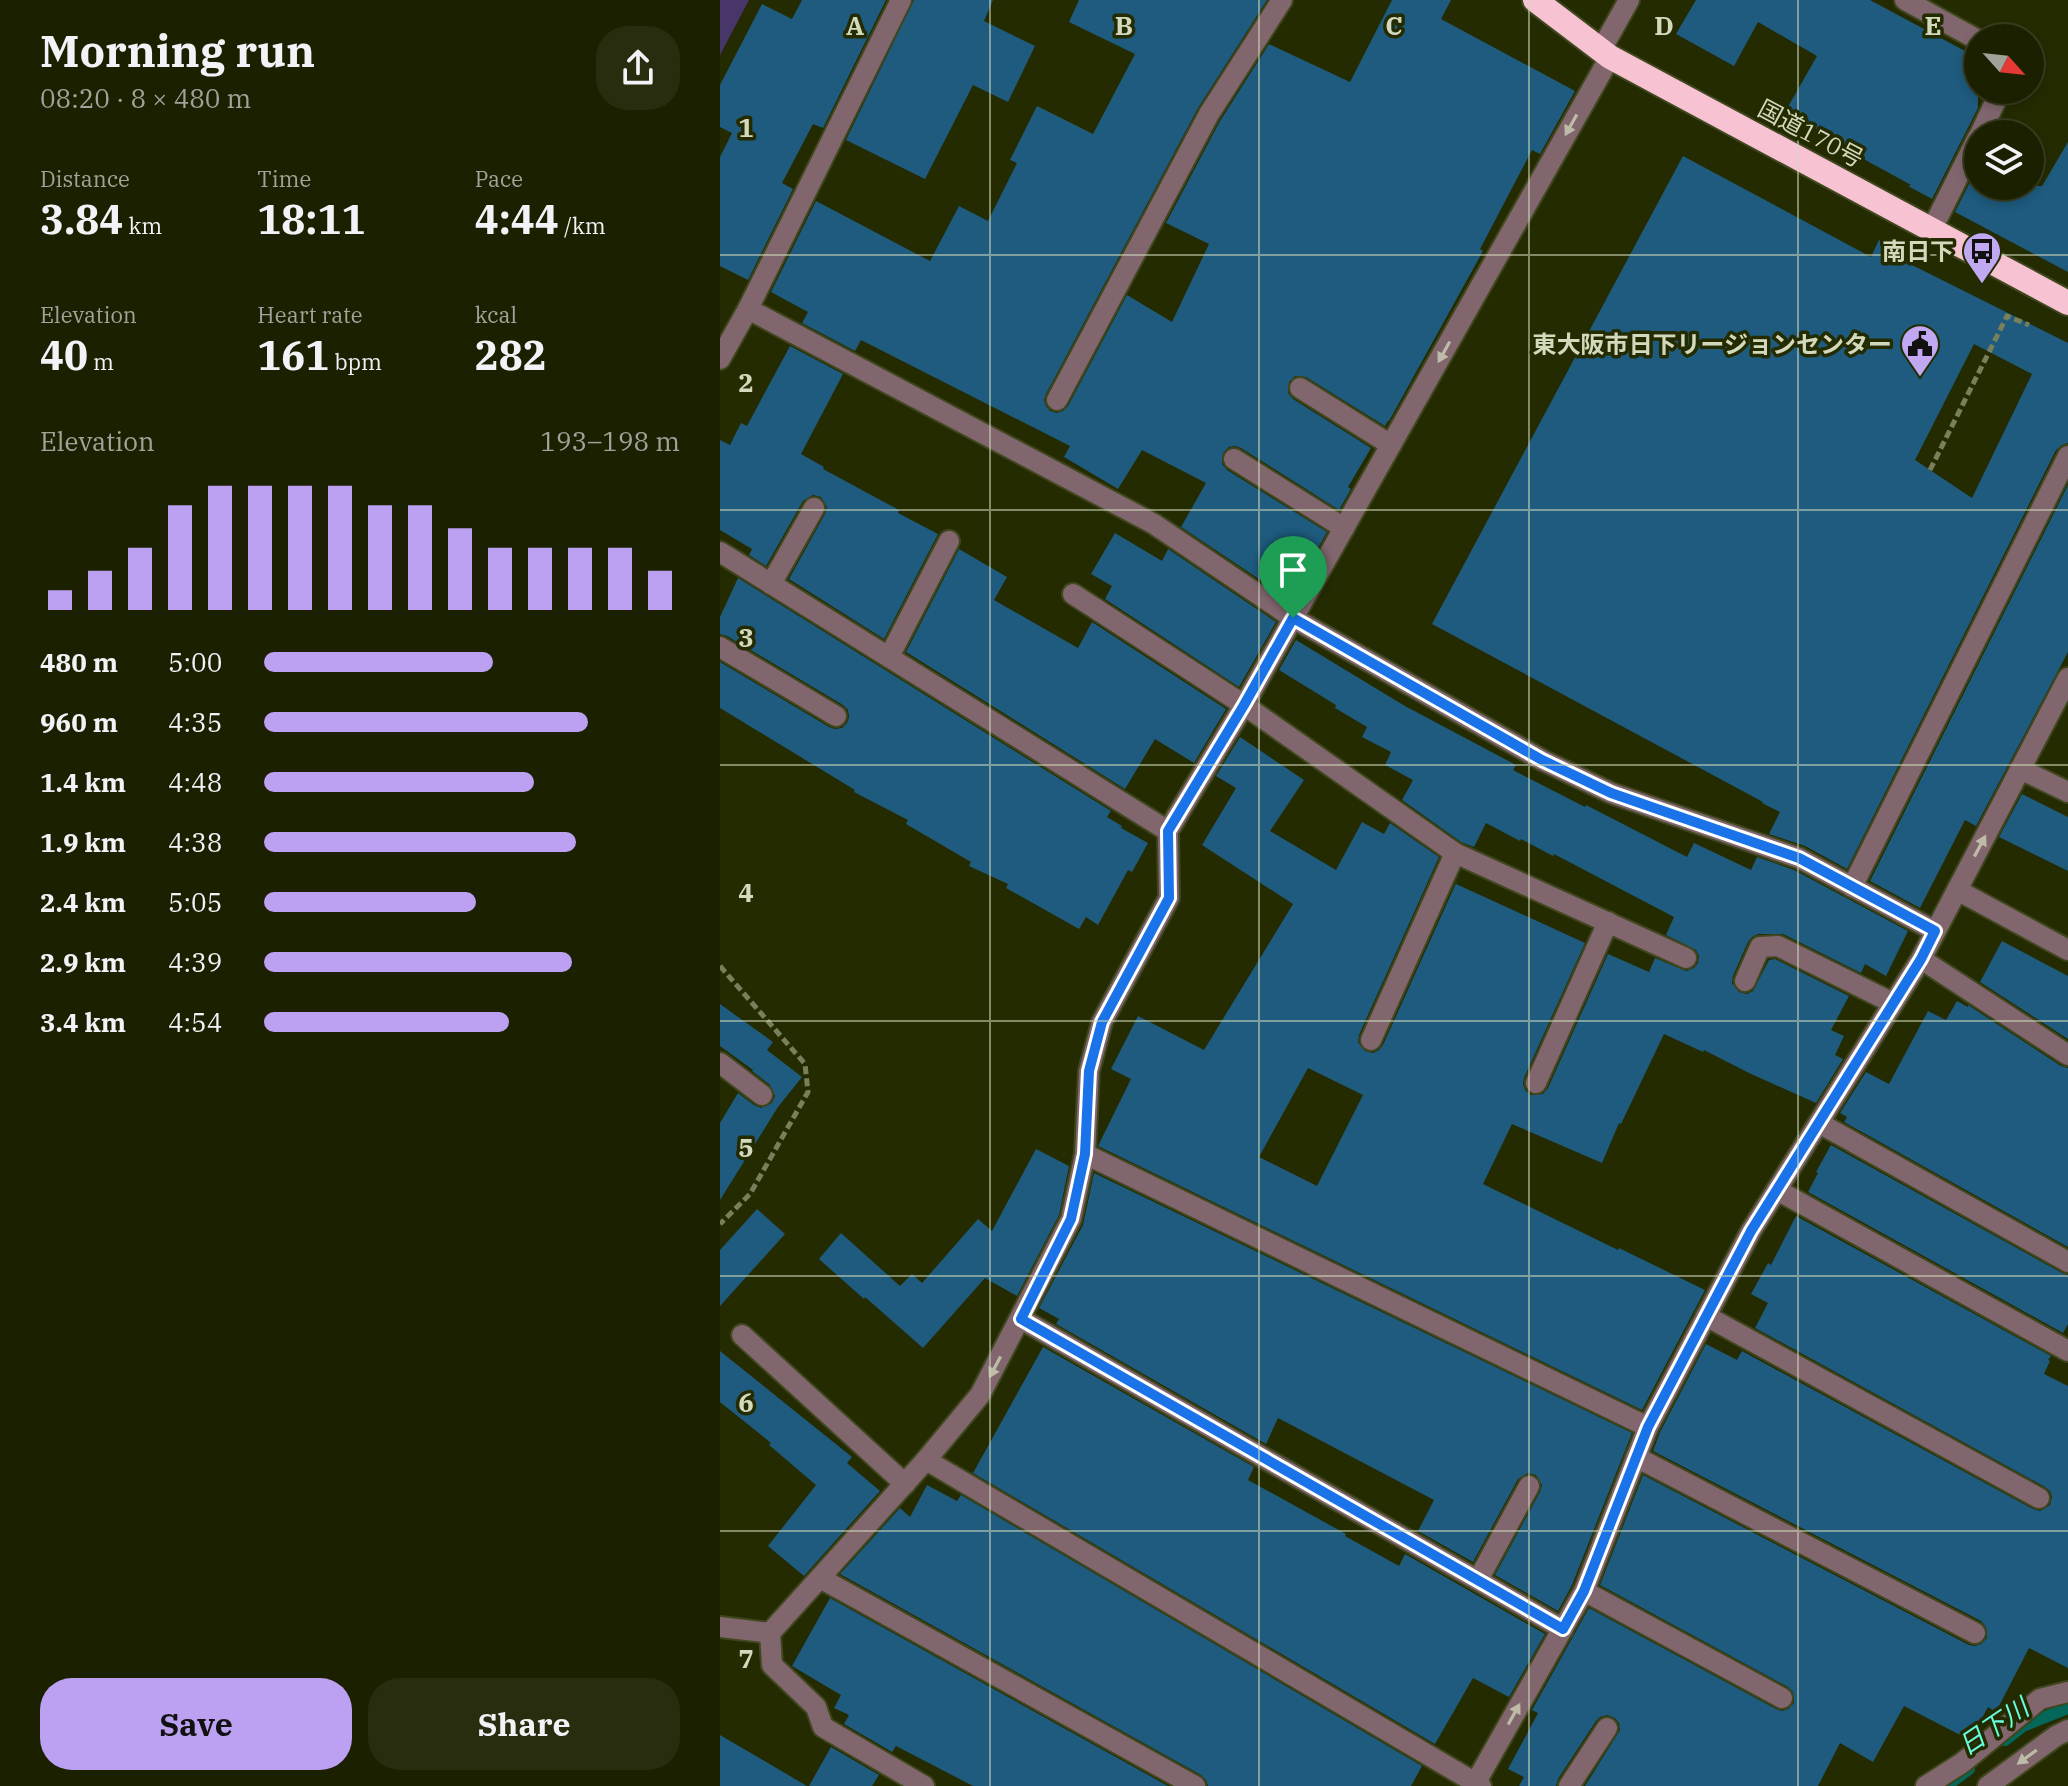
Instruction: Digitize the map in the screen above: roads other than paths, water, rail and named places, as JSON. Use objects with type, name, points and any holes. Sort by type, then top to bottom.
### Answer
[{"type":"highway","name":"国道170号","points":[[1535,0],[1606,54],[2068,303]]},
{"type":"street","points":[[720,359],[748,309],[901,0]]},
{"type":"street","points":[[1057,400],[1209,114],[1282,0]]},
{"type":"street","points":[[924,1786],[823,1727],[816,1707],[772,1665],[770,1633],[905,1484],[980,1395],[1021,1319],[1071,1219],[1085,1154],[1089,1071],[1102,1022],[1169,898],[1168,831],[1244,705],[1391,445],[1606,54],[1629,0]]},
{"type":"street","points":[[1905,0],[1964,32]]},
{"type":"street","points":[[1932,229],[1964,166]]},
{"type":"street","points":[[748,309],[1154,524],[1293,618],[1542,760],[1611,793],[1799,858],[1935,931]]},
{"type":"street","points":[[1300,388],[1391,445]]},
{"type":"street","points":[[1852,887],[2068,456]]},
{"type":"street","points":[[1234,459],[1344,528]]},
{"type":"street","points":[[771,584],[814,508]]},
{"type":"street","points":[[889,657],[949,541]]},
{"type":"street","points":[[720,552],[1168,831]]},
{"type":"street","points":[[1073,594],[1244,705],[1455,853],[1686,958]]},
{"type":"street","points":[[720,647],[836,716]]},
{"type":"street","points":[[926,1460],[1476,1785],[1584,1591],[1648,1427],[1751,1231],[1921,959],[2068,678]]},
{"type":"street","points":[[2020,769],[2068,792]]},
{"type":"street","points":[[1371,1040],[1455,853]]},
{"type":"street","points":[[1957,890],[2068,950]]},
{"type":"street","points":[[1536,1083],[1608,922]]},
{"type":"street","points":[[1745,981],[1760,947],[1778,946],[1893,1003]]},
{"type":"street","points":[[1921,959],[2068,1055]]},
{"type":"street","points":[[720,1063],[762,1095]]},
{"type":"street","points":[[1819,1123],[2068,1262]]},
{"type":"street","points":[[1085,1154],[1648,1427]]},
{"type":"street","points":[[1777,1190],[2068,1351]]},
{"type":"street","points":[[1706,1316],[2039,1498]]},
{"type":"street","points":[[1021,1319],[1563,1629]]},
{"type":"street","points":[[742,1335],[905,1484]]},
{"type":"street","points":[[1636,1457],[1975,1633]]},
{"type":"street","points":[[1478,1580],[1529,1486]]},
{"type":"street","points":[[820,1578],[1195,1786]]},
{"type":"street","points":[[1584,1591],[1782,1698]]},
{"type":"street","points":[[720,1627],[770,1633]]},
{"type":"street","points":[[1926,1786],[1962,1763],[2040,1699],[2068,1692]]},
{"type":"street","points":[[1569,1786],[1607,1728]]},
{"type":"street","points":[[1988,1786],[2068,1730]]},
{"type":"waterway","name":"日下川","points":[[2005,1740],[2023,1726],[2068,1708]]},
{"type":"waterway","name":"日下川","points":[[1946,1786],[1969,1769]]},
{"type":"place","name":"南日下","points":[[1982,285]]},
{"type":"place","name":"東大阪市日下リージョンセンター","points":[[1920,378]]}]
